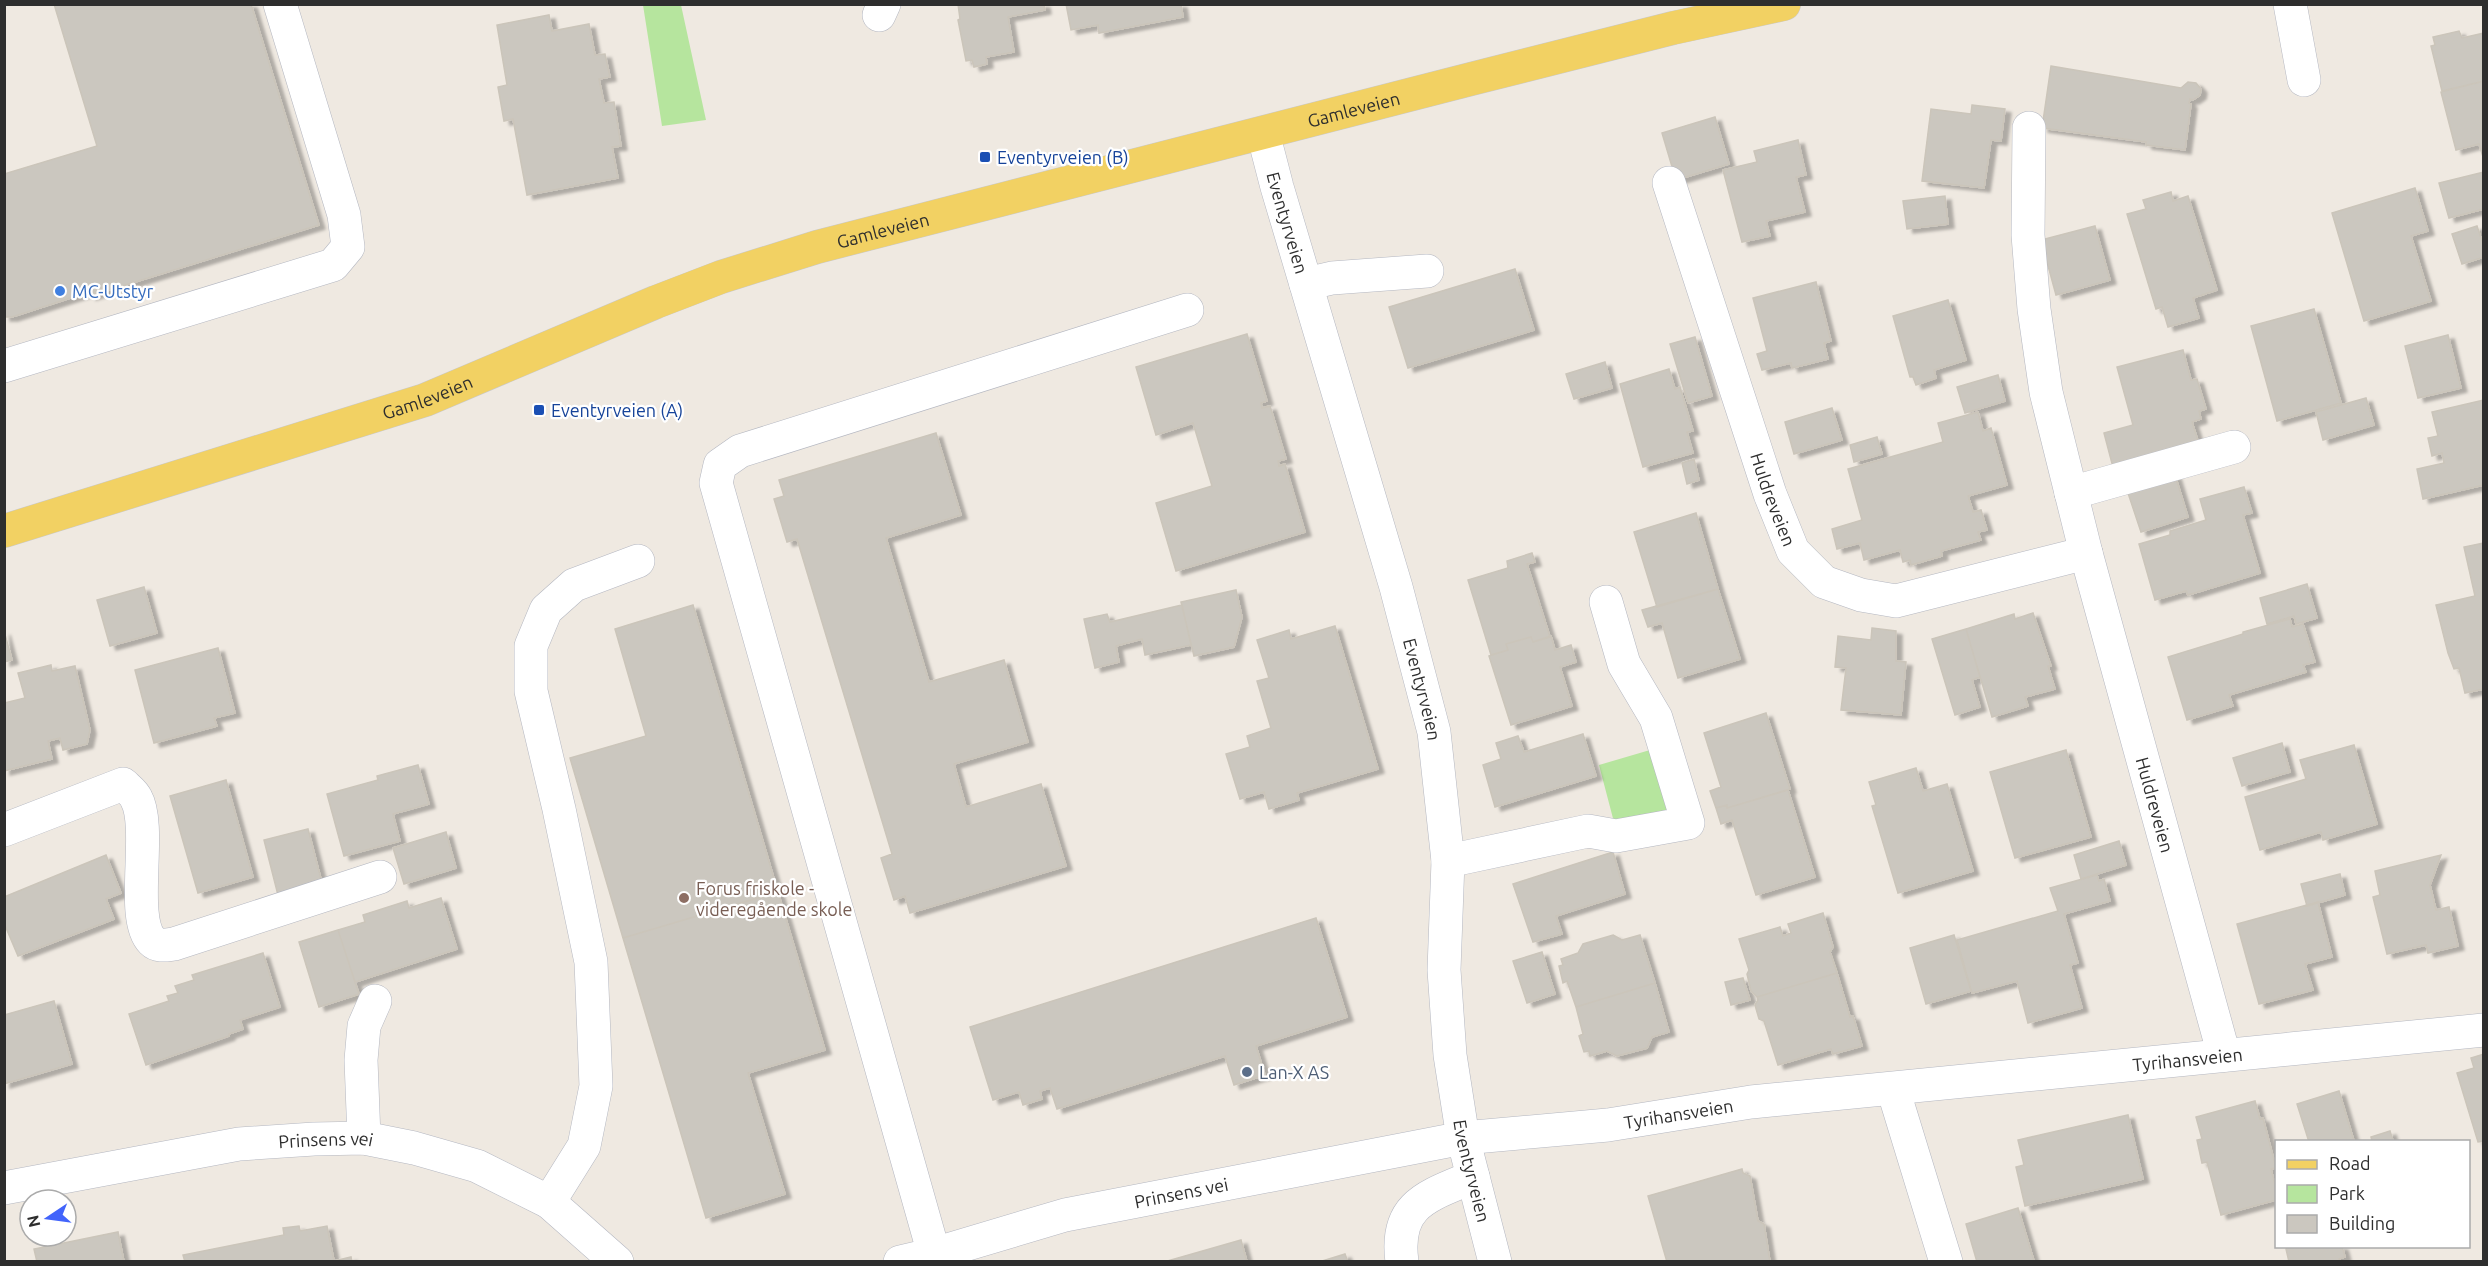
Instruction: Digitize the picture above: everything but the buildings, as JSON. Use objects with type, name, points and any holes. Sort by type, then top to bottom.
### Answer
[{"type":"main road","name":"Gamleveien","points":[[4,531],[426,400],[721,277],[817,247],[1662,31],[1784,4]]},
{"type":"street","points":[[4,366],[333,265],[348,247],[344,215],[280,4]]},
{"type":"street","points":[[2290,4],[2304,80]]},
{"type":"street","name":"Huldreveien","points":[[2029,128],[2028,235],[2034,309],[2046,392],[2070,493],[2224,1055]]},
{"type":"street","name":"Eventyrveien","points":[[1263,133],[1396,587],[1434,732],[1448,861],[1444,970],[1450,1055],[1463,1138],[1495,1262]]},
{"type":"street","name":"Huldreveien","points":[[1670,183],[1770,494],[1793,551],[1824,582],[1861,595],[1896,601],[2086,552]]},
{"type":"street","points":[[1306,284],[1332,278],[1427,271]]},
{"type":"street","points":[[934,1254],[716,483],[720,465],[740,451],[1187,310]]},
{"type":"street","points":[[2070,493],[2234,447]]},
{"type":"street","points":[[549,1202],[584,1146],[596,1086],[591,962],[559,809],[531,691],[531,646],[546,610],[574,585],[638,561]]},
{"type":"street","points":[[1448,861],[1588,831],[1616,836],[1688,823],[1656,718],[1624,664],[1605,602]]},
{"type":"street","points":[[4,830],[123,784],[136,797],[142,817],[144,928],[152,941],[162,946],[380,877]]},
{"type":"street","points":[[364,1138],[361,1060],[364,1026],[375,1001]]},
{"type":"street","name":"Tyrihansveien","points":[[1463,1138],[1608,1125],[1751,1102],[2484,1030]]},
{"type":"street","points":[[1893,1089],[1946,1262]]},
{"type":"street","name":"Prinsens vei","points":[[4,1188],[239,1144],[364,1138],[414,1148],[477,1166],[549,1202],[617,1262]]},
{"type":"street","name":"Prinsens vei","points":[[900,1262],[1065,1215],[1463,1138]]},
{"type":"street","points":[[1402,1262],[1399,1241],[1407,1215],[1428,1196],[1473,1177]]},
{"type":"green space","points":[[643,5],[681,5],[706,120],[662,126]]},
{"type":"green space","points":[[1650,750],[1670,811],[1615,826],[1599,765]]},
{"type":"place","name":"Eventyrveien (B)","points":[[985,157]]},
{"type":"place","name":"MC-Utstyr","points":[[60,291]]},
{"type":"place","name":"Eventyrveien (A)","points":[[539,410]]},
{"type":"place","name":"Forus friskole - videregående skole","points":[[684,898]]},
{"type":"place","name":"Lan-X AS","points":[[1247,1072]]}]
